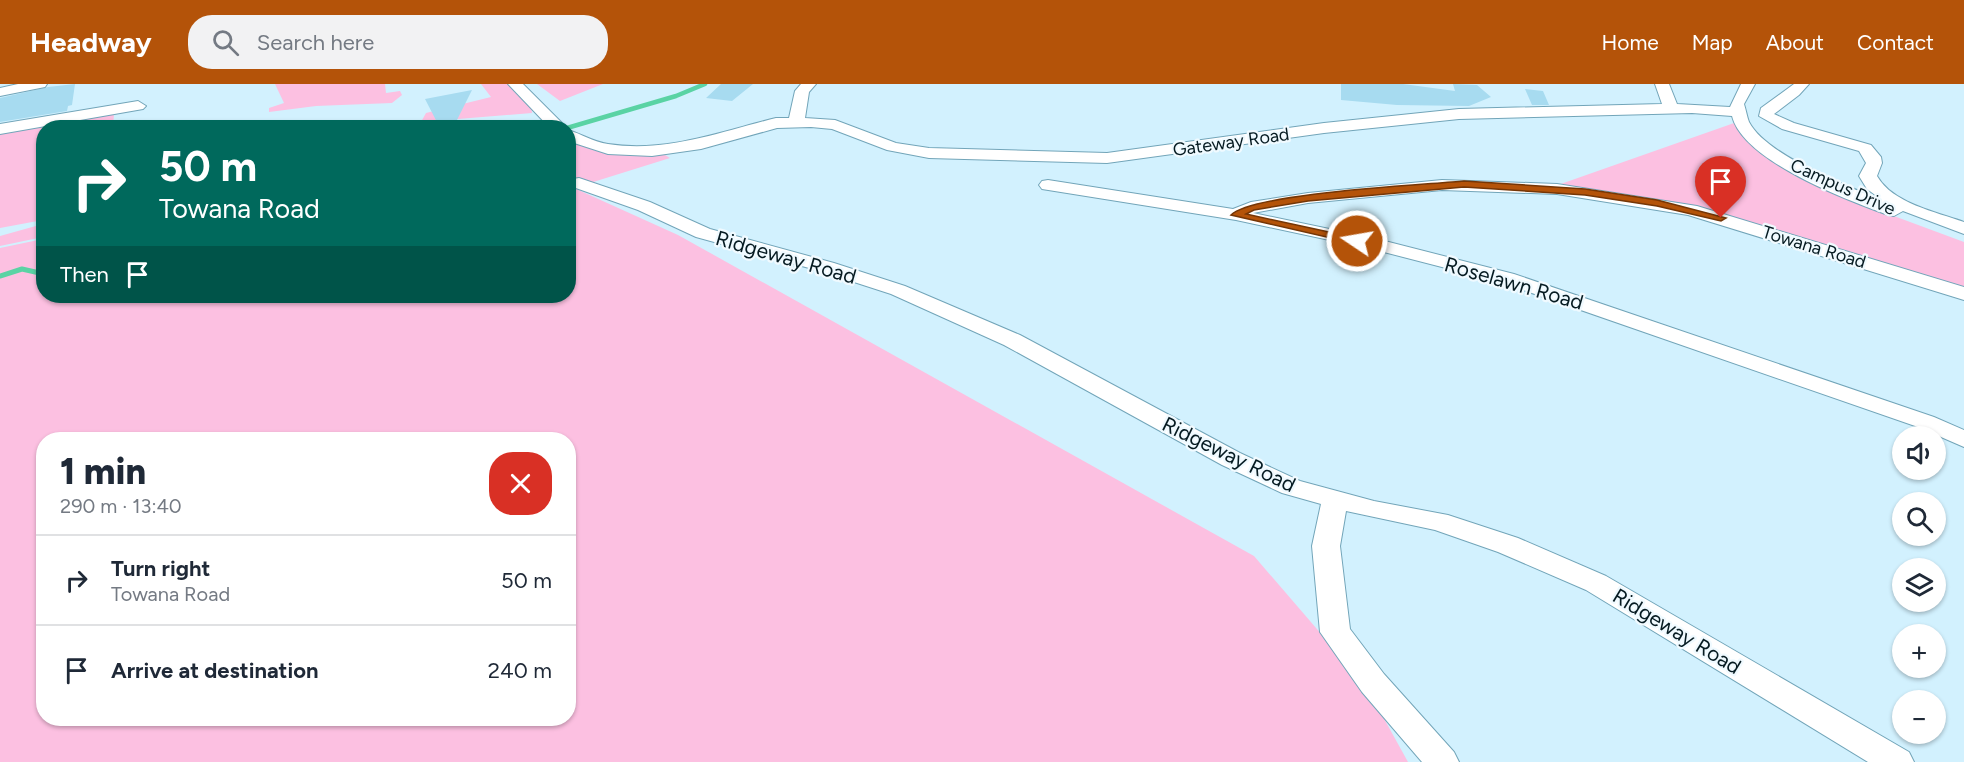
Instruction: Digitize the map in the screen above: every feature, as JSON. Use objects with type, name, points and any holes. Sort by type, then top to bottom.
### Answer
[{"type":"street","points":[[0,92],[40,84]]},
{"type":"street","points":[[515,84],[550,120]]},
{"type":"street","points":[[796,122],[802,91],[809,84]]},
{"type":"street","points":[[1736,115],[1737,99],[1748,84]]},
{"type":"street","points":[[1802,84],[1794,93],[1770,106],[1766,111],[1767,116],[1788,126],[1864,148],[1873,157],[1874,163],[1868,177],[1869,181],[1881,193],[1904,205],[1964,228]]},
{"type":"street","name":"Gateway Road","points":[[1667,97],[1736,115]]},
{"type":"street","name":"Gateway Road","points":[[576,139],[608,149],[652,151],[690,146],[764,126],[796,122],[835,125],[893,147],[929,153],[1107,158],[1324,128],[1667,97],[1736,115]]},
{"type":"street","points":[[54,120],[138,106]]},
{"type":"street","name":"Campus Drive","points":[[1736,115],[1761,144],[1803,172],[1850,194],[1964,236]]},
{"type":"street","points":[[0,129],[36,123]]},
{"type":"street","name":"Ridgeway Road","points":[[579,183],[644,206],[703,233],[827,267],[898,290],[1012,340],[1231,459],[1291,488],[1374,510],[1439,521],[1508,545],[1596,583],[1897,762]]},
{"type":"street","name":"Towana Road","points":[[1236,215],[1251,207],[1308,198],[1442,185],[1557,189],[1691,210],[1964,294]]},
{"type":"street","name":"Roselawn Road","points":[[1048,186],[1236,215],[1377,245],[1528,284],[1926,422],[1964,439]]},
{"type":"street","points":[[1335,500],[1326,546],[1335,632],[1373,683],[1442,762]]},
{"type":"shaded area","points":[[275,84],[385,84],[386,93],[400,91],[402,95],[392,103],[316,106],[269,112],[269,108],[284,103]]},
{"type":"shaded area","points":[[481,84],[508,84],[531,105],[532,113],[422,120],[426,113],[491,97]]},
{"type":"shaded area","points":[[537,84],[603,84],[560,101]]},
{"type":"shaded area","points":[[114,114],[114,120],[78,120]]},
{"type":"shaded area","points":[[1737,122],[1790,167],[1875,209],[1964,242],[1964,290],[1684,207],[1555,186]]},
{"type":"shaded area","points":[[36,127],[36,221],[0,228],[0,133]]},
{"type":"shaded area","points":[[576,143],[596,151],[665,155],[670,158],[576,187]]},
{"type":"shaded area","points":[[576,189],[678,235],[1254,556],[1366,686],[1408,762],[0,762],[0,248],[36,240],[36,303],[576,303]]},
{"type":"shaded area","points":[[36,226],[36,238],[0,246],[0,236]]},
{"type":"building","points":[[75,84],[72,105],[68,106],[67,111],[0,122],[0,98],[48,87]]},
{"type":"building","points":[[721,84],[753,84],[732,101],[706,98]]},
{"type":"building","points":[[1341,84],[1403,84],[1455,91],[1453,84],[1477,85],[1491,97],[1469,106],[1397,105],[1341,100]]},
{"type":"building","points":[[1525,89],[1543,91],[1549,105],[1532,105]]},
{"type":"building","points":[[472,90],[457,120],[436,120],[425,99]]},
{"type":"waterway","points":[[576,125],[676,96],[705,84]]},
{"type":"waterway","points":[[0,276],[22,269],[36,272]]},
{"type":"route","points":[[1357,241],[1236,215],[1251,207],[1308,198],[1464,184],[1585,192],[1657,203],[1721,218]]}]
